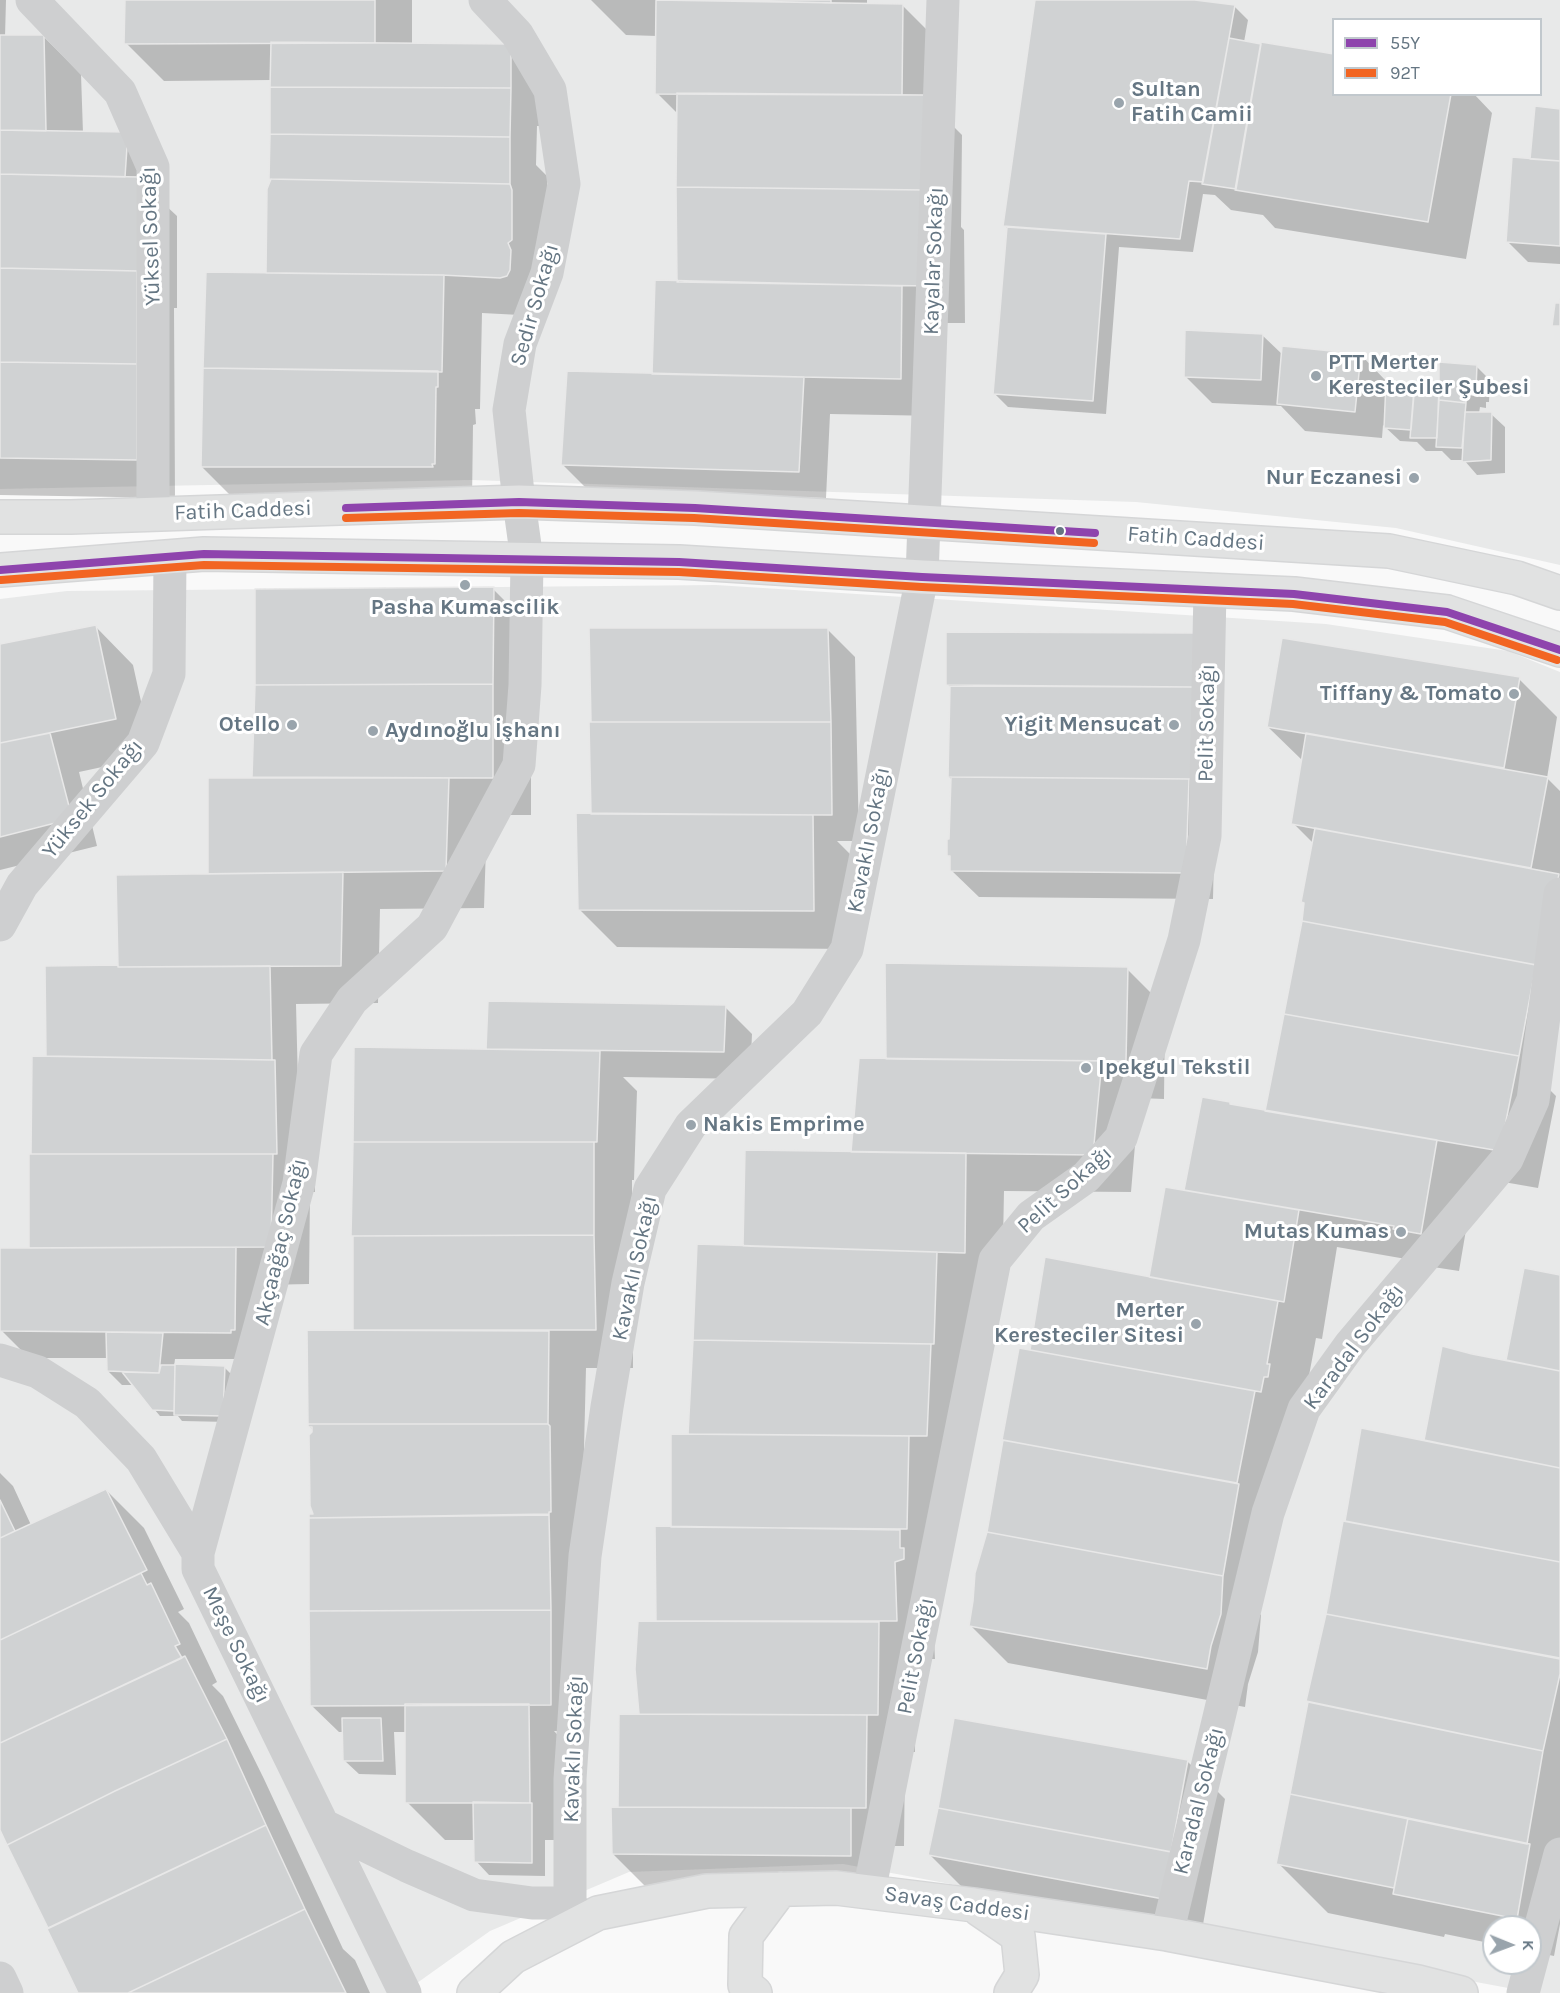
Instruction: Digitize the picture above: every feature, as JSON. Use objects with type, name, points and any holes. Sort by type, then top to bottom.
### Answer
[{"type":"main road","name":"Fatih Caddesi","points":[[0,517],[519,502],[695,508],[1389,551],[1517,578],[1560,593]]},
{"type":"main road","name":"Fatih Caddesi","points":[[0,570],[204,554],[679,562],[922,577],[1294,594],[1447,612],[1560,650]]},
{"type":"main road","name":"Savaş Caddesi","points":[[474,1993],[513,1957],[570,1915],[598,1913],[707,1891],[836,1888],[974,1905],[1167,1934],[1418,1982],[1461,1993]]},
{"type":"main road","points":[[755,1993],[745,1985],[746,1936],[781,1889]]},
{"type":"main road","points":[[974,1905],[1018,1936],[1022,1976],[1011,1993]]},
{"type":"street","name":"Yüksel Sokağı","points":[[32,0],[120,92],[153,167],[153,514]]},
{"type":"street","name":"Sedir Sokağı","points":[[485,0],[517,34],[550,90],[564,184],[547,273],[520,344],[509,410],[527,560]]},
{"type":"street","name":"Kayalar Sokağı","points":[[922,577],[943,0]]},
{"type":"street","name":"Yüksek Sokağı","points":[[0,925],[22,885],[143,743],[169,674],[170,557]]},
{"type":"street","name":"Akçaağaç Sokağı","points":[[198,1553],[299,1183],[316,1054],[352,1000],[432,927],[519,765],[525,685],[527,560]]},
{"type":"street","name":"Kavaklı Sokağı","points":[[570,1915],[570,1779],[585,1556],[628,1283],[650,1189],[691,1125],[807,1013],[847,949],[922,577]]},
{"type":"street","name":"Pelit Sokağı","points":[[869,1892],[995,1260],[1031,1216],[1086,1177],[1121,1138],[1184,940],[1205,836],[1210,590]]},
{"type":"street","name":"Karadal Sokağı","points":[[1167,1934],[1268,1513],[1304,1409],[1350,1345],[1507,1159],[1533,1100],[1560,894]]},
{"type":"street","name":"Meşe Sokağı","points":[[0,1360],[38,1372],[87,1403],[141,1459],[198,1553],[198,1569],[405,1993]]},
{"type":"street","points":[[325,1826],[407,1866],[474,1895],[532,1903],[570,1915]]},
{"type":"street","points":[[1523,1993],[1560,1854]]},
{"type":"street","points":[[0,1977],[7,1993]]},
{"type":"shaded area","points":[[0,0],[1560,0],[1560,565],[1396,528],[1136,502],[471,480],[0,489]]},
{"type":"shaded area","points":[[716,585],[1326,624],[1508,651],[1560,672],[1560,1993],[1535,1993],[843,1864],[629,1872],[490,1931],[403,1993],[0,1993],[0,599],[67,591]]},
{"type":"building","points":[[125,0],[375,0],[375,43],[124,44]]},
{"type":"building","points":[[656,0],[903,4],[902,95],[655,94]]},
{"type":"building","points":[[698,0],[831,0],[831,3],[792,2]]},
{"type":"building","name":"Sultan Fatih Camii","points":[[1035,0],[1195,0],[1235,5],[1203,182],[1189,181],[1180,239],[1003,226]]},
{"type":"building","points":[[0,35],[44,35],[46,131],[0,130]]},
{"type":"building","points":[[1229,38],[1261,44],[1236,189],[1202,184]]},
{"type":"building","points":[[271,42],[511,44],[511,88],[270,87]]},
{"type":"building","points":[[1261,42],[1332,54],[1332,96],[1451,96],[1428,222],[1235,190]]},
{"type":"building","points":[[270,87],[511,88],[510,137],[270,134]]},
{"type":"building","points":[[677,93],[924,95],[923,190],[676,187]]},
{"type":"building","points":[[1535,106],[1560,109],[1560,161],[1530,159]]},
{"type":"building","points":[[0,130],[128,132],[125,177],[0,174]]},
{"type":"building","points":[[270,134],[510,137],[510,184],[269,179]]},
{"type":"building","points":[[1512,157],[1560,161],[1560,246],[1506,242]]},
{"type":"building","points":[[0,174],[139,177],[139,271],[0,268]]},
{"type":"building","points":[[271,179],[510,184],[512,240],[508,243],[511,250],[510,270],[507,276],[500,278],[266,273],[267,189]]},
{"type":"building","points":[[676,187],[926,190],[928,286],[677,282]]},
{"type":"building","points":[[1007,227],[1106,234],[1093,401],[993,394]]},
{"type":"building","points":[[0,268],[137,271],[137,364],[0,362]]},
{"type":"building","points":[[206,272],[444,275],[442,372],[203,368]]},
{"type":"building","points":[[655,280],[902,286],[901,379],[652,374]]},
{"type":"building","points":[[1560,299],[1560,326],[1552,326],[1555,303],[1559,303]]},
{"type":"building","points":[[1185,330],[1263,334],[1261,380],[1184,377]]},
{"type":"building","points":[[1282,346],[1361,354],[1355,412],[1277,404]]},
{"type":"building","points":[[0,362],[137,364],[137,460],[0,458]]},
{"type":"building","points":[[1439,362],[1477,365],[1476,389],[1473,389],[1473,395],[1466,394],[1466,403],[1439,400]]},
{"type":"building","points":[[203,368],[438,371],[435,464],[432,464],[433,467],[201,467]]},
{"type":"building","points":[[567,371],[804,377],[799,472],[561,465]]},
{"type":"building","points":[[1386,382],[1415,382],[1411,430],[1384,428]]},
{"type":"building","points":[[1439,388],[1437,438],[1410,438],[1414,389]]},
{"type":"building","points":[[1439,400],[1466,403],[1462,448],[1436,447]]},
{"type":"building","points":[[1465,412],[1492,412],[1491,460],[1462,462]]},
{"type":"building","points":[[494,587],[493,684],[255,685],[255,589]]},
{"type":"building","points":[[96,625],[116,719],[0,743],[0,644]]},
{"type":"building","points":[[589,628],[828,628],[831,722],[591,722]]},
{"type":"building","points":[[946,632],[1196,633],[1195,687],[946,685]]},
{"type":"building","points":[[1282,638],[1520,677],[1504,768],[1267,727]]},
{"type":"building","name":"Aydınoğlu İşhanı","points":[[493,684],[493,778],[252,777],[255,685]]},
{"type":"building","points":[[950,686],[1193,687],[1192,779],[948,777]]},
{"type":"building","points":[[589,722],[831,722],[832,815],[591,814]]},
{"type":"building","points":[[50,733],[71,819],[0,837],[0,743]]},
{"type":"building","points":[[1306,733],[1548,777],[1531,868],[1291,824]]},
{"type":"building","points":[[951,777],[1189,779],[1186,873],[950,871],[947,839],[949,839]]},
{"type":"building","points":[[208,778],[449,778],[446,871],[208,874]]},
{"type":"building","points":[[576,813],[813,815],[814,911],[578,910]]},
{"type":"building","points":[[1315,828],[1559,874],[1542,966],[1302,921],[1304,903],[1301,902]]},
{"type":"building","points":[[343,872],[341,966],[118,967],[116,875]]},
{"type":"building","points":[[1302,921],[1536,965],[1519,1056],[1284,1014]]},
{"type":"building","points":[[885,963],[1128,967],[1126,1061],[886,1059]]},
{"type":"building","points":[[118,965],[118,967],[270,966],[272,1060],[46,1056],[45,966]]},
{"type":"building","points":[[488,1001],[726,1005],[724,1052],[486,1049]]},
{"type":"building","points":[[1284,1014],[1519,1056],[1500,1151],[1265,1111]]},
{"type":"building","points":[[354,1047],[600,1051],[597,1142],[353,1142]]},
{"type":"building","points":[[32,1056],[275,1060],[277,1154],[31,1154]]},
{"type":"building","points":[[859,1058],[1102,1061],[1093,1155],[851,1152]]},
{"type":"building","points":[[1202,1097],[1230,1102],[1230,1104],[1437,1140],[1421,1234],[1393,1229],[1394,1226],[1184,1190]]},
{"type":"building","points":[[353,1142],[594,1142],[594,1235],[351,1236]]},
{"type":"building","points":[[745,1150],[966,1153],[965,1253],[743,1246]]},
{"type":"building","points":[[29,1154],[273,1154],[271,1247],[29,1248]]},
{"type":"building","points":[[1165,1187],[1299,1210],[1284,1302],[1149,1277]]},
{"type":"building","points":[[594,1235],[596,1330],[353,1330],[353,1236]]},
{"type":"building","points":[[697,1244],[937,1252],[934,1344],[693,1340]]},
{"type":"building","points":[[236,1247],[235,1330],[231,1330],[231,1333],[0,1331],[0,1248]]},
{"type":"building","points":[[1045,1257],[1278,1301],[1267,1364],[1270,1364],[1268,1377],[1264,1377],[1261,1392],[1030,1350]]},
{"type":"building","points":[[1524,1268],[1560,1275],[1560,1371],[1506,1360]]},
{"type":"building","points":[[307,1330],[549,1331],[548,1424],[308,1424]]},
{"type":"building","points":[[106,1332],[163,1333],[159,1373],[107,1371]]},
{"type":"building","points":[[693,1340],[931,1344],[927,1436],[688,1434]]},
{"type":"building","points":[[1442,1346],[1560,1371],[1560,1468],[1424,1440]]},
{"type":"building","points":[[1019,1348],[1255,1391],[1237,1483],[1002,1440]]},
{"type":"building","points":[[175,1364],[225,1366],[223,1416],[174,1415]]},
{"type":"building","points":[[161,1365],[175,1365],[174,1411],[152,1410],[122,1372],[159,1373]]},
{"type":"building","points":[[308,1424],[548,1424],[550,1426],[551,1512],[549,1515],[309,1518],[309,1514],[313,1514],[310,1506],[309,1435],[312,1427],[308,1427]]},
{"type":"building","points":[[1361,1428],[1560,1468],[1560,1562],[1345,1521]]},
{"type":"building","points":[[671,1434],[909,1436],[907,1529],[671,1527]]},
{"type":"building","points":[[1003,1440],[1239,1484],[1223,1576],[987,1532]]},
{"type":"building","points":[[106,1489],[147,1570],[0,1640],[0,1538]]},
{"type":"building","points":[[0,1500],[15,1531],[0,1538]]},
{"type":"building","points":[[549,1514],[551,1610],[309,1611],[309,1518]]},
{"type":"building","points":[[1343,1521],[1560,1562],[1560,1659],[1326,1614]]},
{"type":"building","points":[[655,1526],[900,1530],[900,1548],[904,1548],[904,1559],[895,1562],[897,1621],[656,1621]]},
{"type":"building","points":[[987,1532],[1223,1576],[1221,1614],[1207,1669],[969,1626],[975,1573]]},
{"type":"building","points":[[141,1573],[147,1585],[151,1583],[180,1644],[175,1646],[182,1658],[0,1743],[0,1640]]},
{"type":"building","points":[[551,1610],[551,1705],[310,1706],[309,1611]]},
{"type":"building","points":[[1326,1614],[1560,1658],[1560,1674],[1543,1751],[1306,1701]]},
{"type":"building","points":[[638,1621],[879,1622],[878,1715],[639,1714],[635,1669]]},
{"type":"building","points":[[185,1656],[227,1739],[7,1845],[0,1830],[0,1743]]},
{"type":"building","points":[[1308,1702],[1543,1751],[1527,1844],[1290,1794]]},
{"type":"building","points":[[405,1704],[529,1704],[530,1803],[405,1803]]},
{"type":"building","points":[[619,1714],[867,1715],[866,1808],[618,1807]]},
{"type":"building","points":[[342,1718],[381,1718],[383,1761],[343,1761]]},
{"type":"building","points":[[954,1718],[1188,1760],[1171,1852],[938,1808]]},
{"type":"building","points":[[227,1739],[266,1825],[48,1928],[7,1845]]},
{"type":"building","points":[[1290,1794],[1408,1818],[1394,1888],[1276,1864]]},
{"type":"building","points":[[473,1802],[532,1803],[532,1863],[474,1862]]},
{"type":"building","points":[[611,1807],[851,1808],[851,1856],[612,1854]]},
{"type":"building","points":[[938,1808],[1172,1852],[1163,1899],[928,1855]]},
{"type":"building","points":[[1408,1818],[1530,1844],[1518,1915],[1497,1915],[1393,1894]]},
{"type":"building","points":[[266,1825],[305,1909],[128,1993],[78,1993],[47,1929]]},
{"type":"building","points":[[305,1909],[346,1993],[128,1993]]},
{"type":"transit line","name":"55Y","points":[[346,508],[519,502],[695,508],[1095,533]]},
{"type":"transit line","name":"92T","points":[[346,518],[519,513],[694,518],[1094,543]]},
{"type":"transit line","name":"55Y","points":[[0,570],[204,554],[679,562],[922,577],[1294,594],[1447,612],[1560,650]]},
{"type":"transit line","name":"92T","points":[[1,580],[204,565],[679,572],[922,587],[1293,604],[1445,622],[1557,660]]},
{"type":"place","name":"Sultan Fatih Camii","points":[[1119,103]]},
{"type":"place","name":"PTT Merter Keresteciler Şubesi","points":[[1316,376]]},
{"type":"place","name":"Nur Eczanesi","points":[[1414,478]]},
{"type":"place","name":"Pasha Kumascilik","points":[[465,585]]},
{"type":"place","name":"Tiffany & Tomato","points":[[1514,694]]},
{"type":"place","name":"Otello","points":[[292,725]]},
{"type":"place","name":"Yigit Mensucat","points":[[1174,725]]},
{"type":"place","name":"Aydınoğlu İşhanı","points":[[373,731]]},
{"type":"place","name":"Ipekgul Tekstil","points":[[1086,1068]]},
{"type":"place","name":"Nakis Emprime","points":[[691,1125]]},
{"type":"place","name":"Mutas Kumas","points":[[1401,1232]]},
{"type":"place","name":"Merter Keresteciler Sitesi","points":[[1196,1324]]}]
